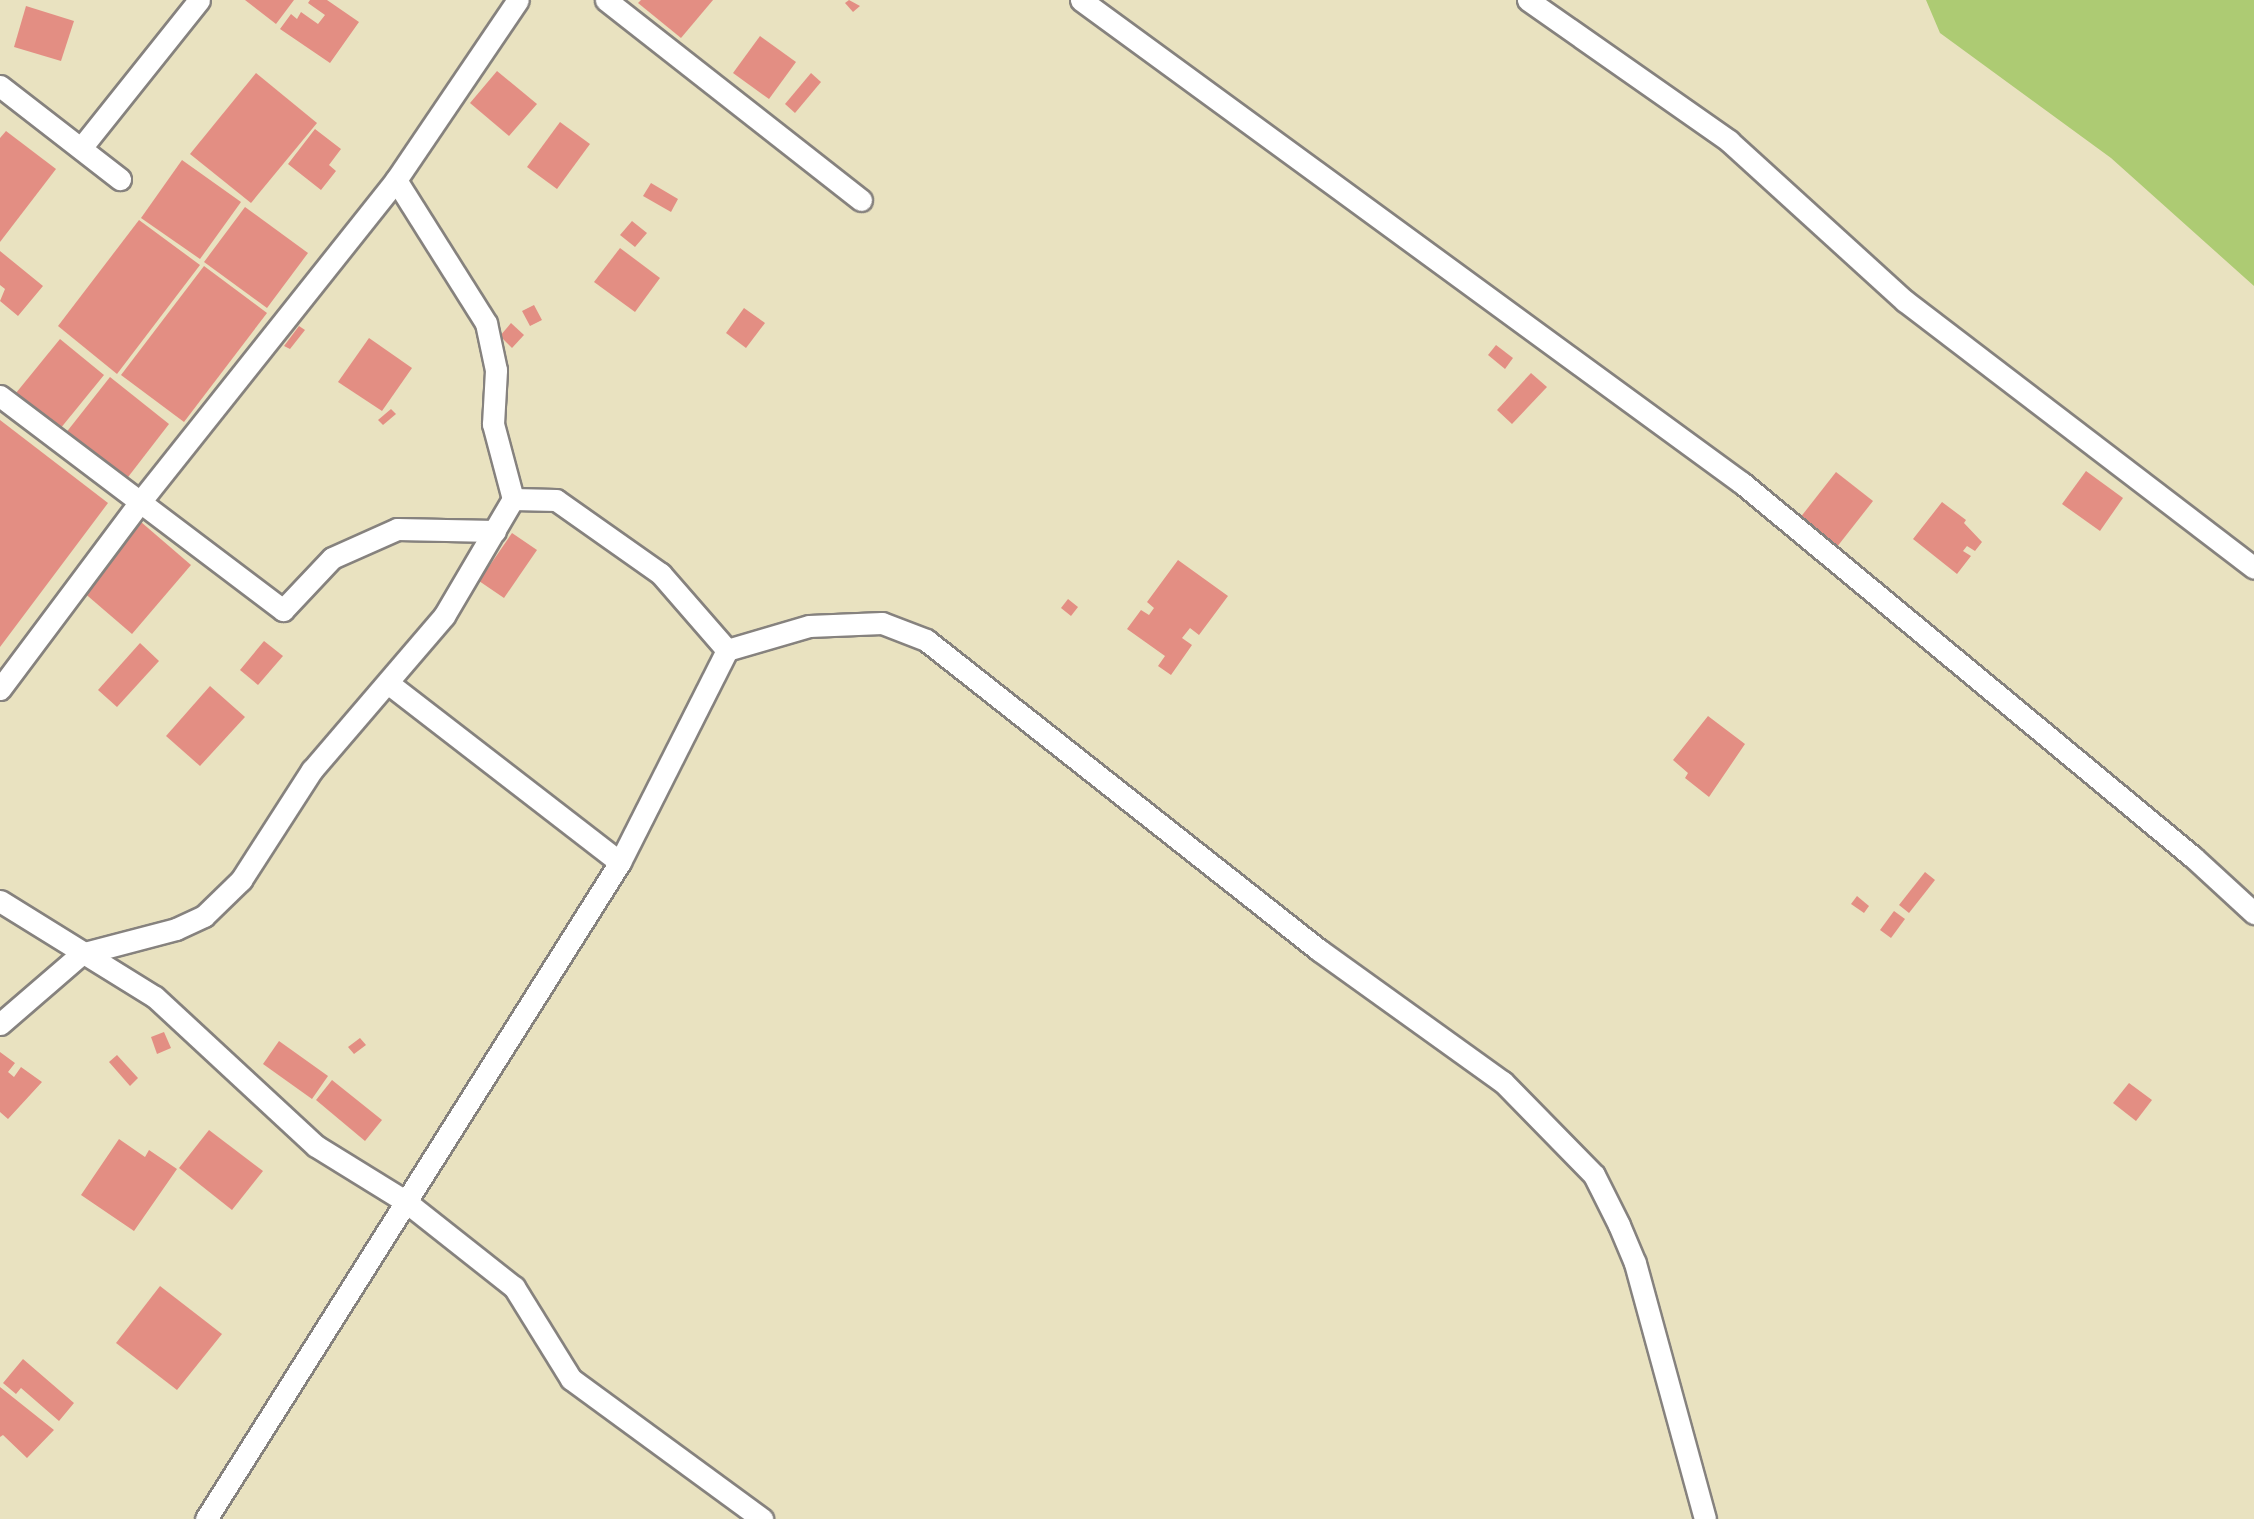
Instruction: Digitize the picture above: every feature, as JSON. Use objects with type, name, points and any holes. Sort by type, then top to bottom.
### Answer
[{"type":"street","points":[[81,148],[199,0]]},
{"type":"street","points":[[606,0],[861,200]]},
{"type":"street","points":[[1081,0],[1742,483],[2193,857],[2254,913]]},
{"type":"street","points":[[1528,0],[1729,141],[1905,301],[2254,568]]},
{"type":"street","points":[[0,690],[140,502],[396,180],[516,1]]},
{"type":"street","points":[[0,86],[120,179]]},
{"type":"street","points":[[0,1024],[81,954],[176,929],[204,916],[241,880],[283,809],[444,616],[513,499],[493,424],[496,370],[486,323],[396,180]]},
{"type":"street","points":[[0,396],[283,610],[332,558],[397,529],[495,530]]},
{"type":"street","points":[[513,499],[556,500],[661,574],[727,650]]},
{"type":"street","points":[[206,1519],[620,862],[727,650],[809,626],[882,623],[926,640],[1319,950],[1503,1082],[1594,1175],[1635,1263],[1705,1519]]},
{"type":"street","points":[[388,683],[620,862]]},
{"type":"street","points":[[0,901],[81,954],[155,997],[316,1146],[405,1201],[514,1287],[571,1379],[762,1519]]},
{"type":"green space","points":[[1926,0],[2254,0],[2254,286],[2111,158],[1940,33]]},
{"type":"building","points":[[245,0],[294,0],[276,24]]},
{"type":"building","points":[[310,0],[327,0],[359,22],[330,63],[280,29],[291,14],[297,19],[301,12],[318,24],[325,15],[308,3]]},
{"type":"building","points":[[641,0],[713,0],[681,38],[638,3]]},
{"type":"building","points":[[849,0],[860,6],[853,12],[845,3]]},
{"type":"building","points":[[26,6],[74,21],[61,61],[14,47]]},
{"type":"building","points":[[760,36],[796,62],[769,99],[733,73]]},
{"type":"building","points":[[497,71],[537,104],[509,136],[470,103]]},
{"type":"building","points":[[256,73],[317,123],[251,203],[190,154]]},
{"type":"building","points":[[811,73],[821,82],[795,113],[785,104]]},
{"type":"building","points":[[560,122],[590,144],[557,189],[527,167]]},
{"type":"building","points":[[315,129],[341,149],[329,165],[336,171],[321,190],[288,164]]},
{"type":"building","points":[[6,131],[56,169],[0,242],[0,138]]},
{"type":"building","points":[[182,160],[241,202],[200,259],[141,218]]},
{"type":"building","points":[[651,183],[678,199],[671,212],[643,196]]},
{"type":"building","points":[[245,207],[308,253],[267,308],[204,262]]},
{"type":"building","points":[[139,220],[200,265],[117,374],[58,326]]},
{"type":"building","points":[[632,221],[647,233],[635,247],[620,235]]},
{"type":"building","points":[[620,248],[660,278],[635,312],[594,282]]},
{"type":"building","points":[[0,251],[43,286],[18,316],[0,301],[5,289],[0,285]]},
{"type":"building","points":[[204,266],[267,313],[184,422],[121,375]]},
{"type":"building","points":[[534,305],[542,320],[530,326],[522,311]]},
{"type":"building","points":[[744,308],[765,323],[746,348],[726,333]]},
{"type":"building","points":[[511,323],[524,335],[512,348],[500,336]]},
{"type":"building","points":[[299,326],[305,330],[290,349],[284,346]]},
{"type":"building","points":[[369,338],[412,368],[382,411],[338,382]]},
{"type":"building","points":[[60,339],[104,375],[60,429],[16,393]]},
{"type":"building","points":[[1496,345],[1513,358],[1505,369],[1488,355]]},
{"type":"building","points":[[1531,373],[1547,387],[1512,424],[1497,410]]},
{"type":"building","points":[[110,377],[169,424],[125,481],[65,434]]},
{"type":"building","points":[[391,409],[396,414],[383,425],[378,420]]},
{"type":"building","points":[[0,420],[108,503],[0,647]]},
{"type":"building","points":[[2086,471],[2123,498],[2100,531],[2062,504]]},
{"type":"building","points":[[1836,472],[1873,501],[1833,552],[1796,523]]},
{"type":"building","points":[[1942,502],[1966,520],[1964,523],[1982,542],[1975,551],[1967,546],[1963,551],[1971,556],[1957,574],[1913,539]]},
{"type":"building","points":[[141,522],[191,565],[132,634],[82,591]]},
{"type":"building","points":[[512,533],[537,550],[504,598],[479,581]]},
{"type":"building","points":[[1178,560],[1228,596],[1199,635],[1190,628],[1182,638],[1192,645],[1171,675],[1158,666],[1165,656],[1127,629],[1141,610],[1149,615],[1154,608],[1147,602]]},
{"type":"building","points":[[1068,599],[1078,607],[1071,616],[1061,608]]},
{"type":"building","points":[[264,641],[283,656],[258,685],[240,670]]},
{"type":"building","points":[[140,643],[159,661],[117,707],[98,690]]},
{"type":"building","points":[[210,686],[245,717],[200,766],[166,736]]},
{"type":"building","points":[[1708,716],[1745,744],[1709,797],[1685,778],[1688,773],[1673,760]]},
{"type":"building","points":[[1925,872],[1935,880],[1909,913],[1899,905]]},
{"type":"building","points":[[1857,896],[1869,906],[1864,913],[1851,904]]},
{"type":"building","points":[[1894,911],[1905,919],[1891,938],[1880,930]]},
{"type":"building","points":[[164,1032],[171,1048],[157,1054],[151,1037]]},
{"type":"building","points":[[360,1038],[366,1045],[354,1054],[348,1047]]},
{"type":"building","points":[[279,1041],[328,1076],[312,1099],[263,1064]]},
{"type":"building","points":[[0,1052],[15,1063],[8,1072],[14,1077],[21,1067],[42,1082],[8,1119],[0,1112]]},
{"type":"building","points":[[117,1055],[138,1078],[130,1086],[109,1062]]},
{"type":"building","points":[[332,1080],[382,1120],[365,1141],[316,1100]]},
{"type":"building","points":[[2129,1083],[2152,1100],[2136,1121],[2113,1103]]},
{"type":"building","points":[[209,1130],[263,1171],[232,1210],[179,1168]]},
{"type":"building","points":[[119,1139],[145,1157],[149,1150],[177,1169],[134,1231],[81,1195]]},
{"type":"building","points":[[160,1286],[222,1334],[177,1390],[116,1343]]},
{"type":"building","points":[[23,1359],[74,1403],[59,1421],[21,1388],[16,1394],[3,1383]]},
{"type":"building","points":[[0,1387],[54,1430],[27,1458],[3,1435],[0,1437]]}]
